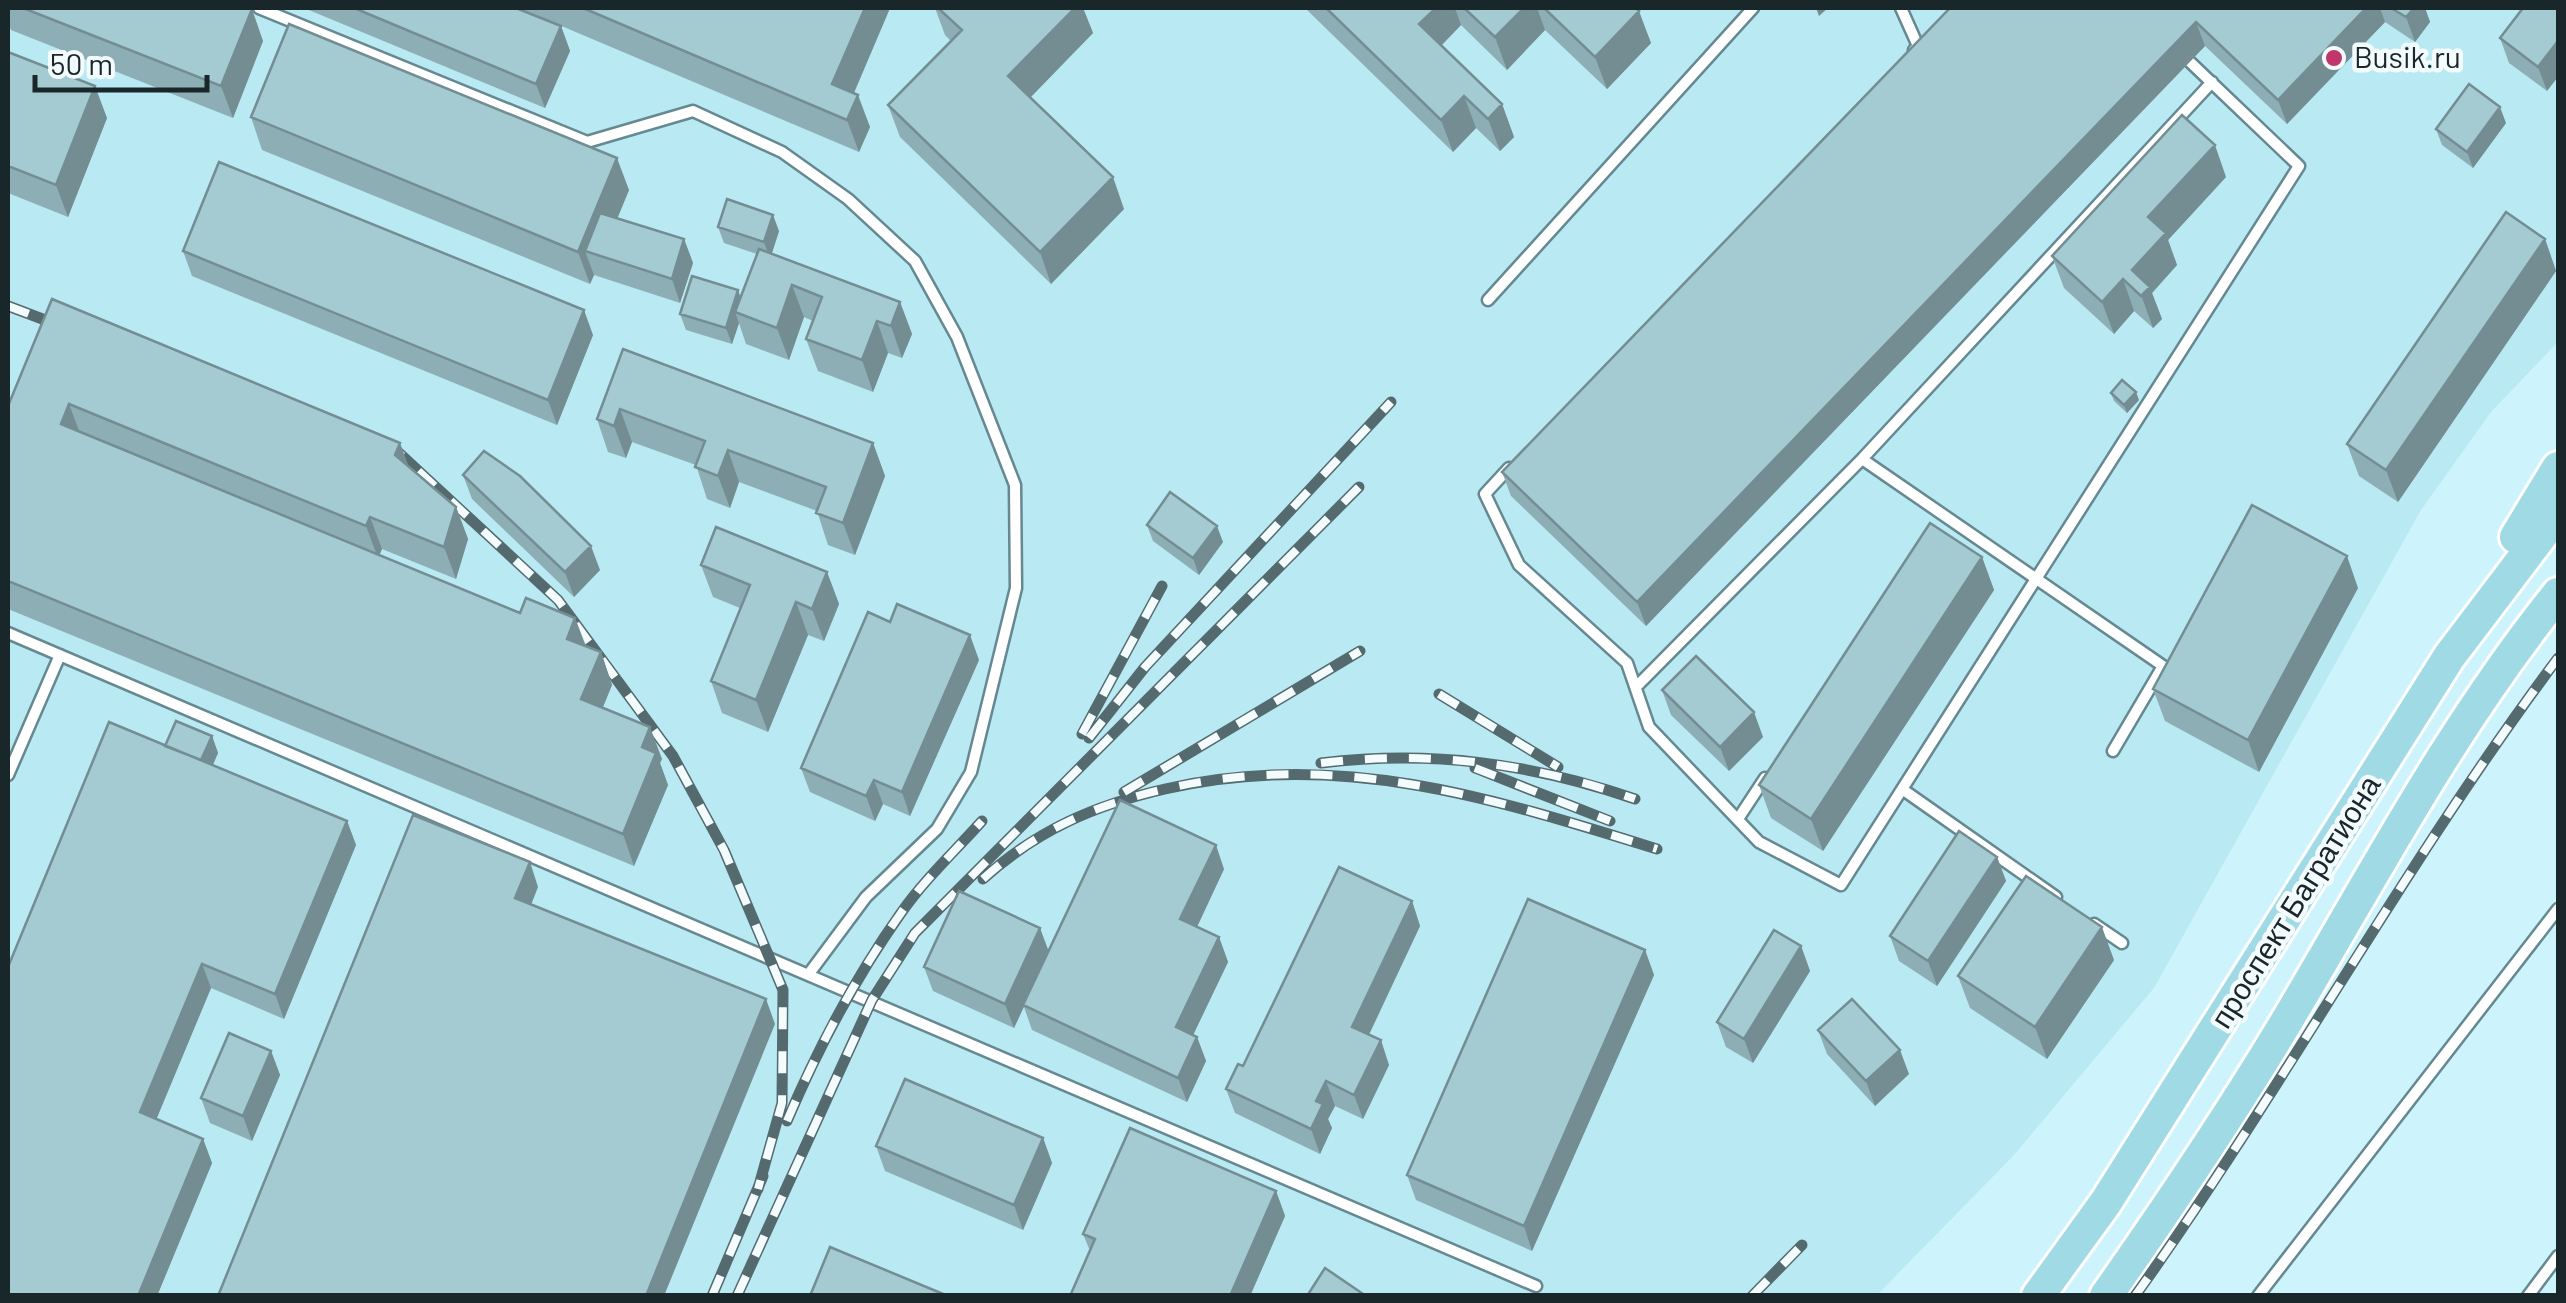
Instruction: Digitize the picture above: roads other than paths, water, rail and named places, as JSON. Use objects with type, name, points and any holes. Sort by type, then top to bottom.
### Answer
[{"type":"main road","points":[[2449,657],[2558,468]]},
{"type":"main road","name":"проспект Багратиона","points":[[2038,1296],[2106,1202],[2449,657],[2558,513]]},
{"type":"main road","name":"проспект Багратиона","points":[[2106,1296],[2280,1032],[2461,731],[2514,649],[2558,594]]},
{"type":"lane","points":[[259,8],[587,142],[692,111],[782,152],[848,199],[915,261],[957,337],[1014,484],[1016,588],[970,772],[937,830],[866,896],[808,975]]},
{"type":"lane","points":[[1488,300],[1753,8]]},
{"type":"lane","points":[[1901,8],[1918,46],[1904,60]]},
{"type":"lane","points":[[1525,452],[1485,494],[1519,565],[1627,662],[1649,727],[1760,842],[1841,886],[2300,166],[2190,62]]},
{"type":"lane","points":[[1636,687],[1862,458],[2212,82]]},
{"type":"lane","points":[[1862,458],[2163,666],[2113,751]]},
{"type":"lane","points":[[1930,530],[1940,514]]},
{"type":"lane","points":[[8,633],[1536,1286]]},
{"type":"lane","points":[[8,775],[60,655]]},
{"type":"lane","points":[[1738,819],[1770,771]]},
{"type":"lane","points":[[1902,789],[2122,944]]},
{"type":"lane","points":[[2258,1296],[2558,909]]},
{"type":"lane","points":[[2528,1296],[2558,1256]]},
{"type":"railway","points":[[8,306],[69,329]]},
{"type":"railway","points":[[1089,738],[1145,667],[1391,402]]},
{"type":"railway","points":[[383,446],[398,452],[558,600],[673,756],[724,850],[783,990],[782,1103],[758,1189]]},
{"type":"railway","points":[[737,1296],[872,1000],[915,933],[1359,487]]},
{"type":"railway","points":[[1082,734],[1162,586]]},
{"type":"railway","points":[[1124,792],[1360,651]]},
{"type":"railway","points":[[2135,1296],[2242,1137],[2448,814],[2558,658]]},
{"type":"railway","points":[[1439,694],[1558,767]]},
{"type":"railway","points":[[1321,763],[1402,758],[1480,763],[1558,776],[1635,799]]},
{"type":"railway","points":[[1475,768],[1610,821]]},
{"type":"railway","points":[[983,879],[1046,833],[1115,803],[1229,778],[1292,774],[1353,777],[1475,797],[1657,849]]},
{"type":"railway","points":[[787,1121],[838,1014],[884,938],[920,889],[982,821]]},
{"type":"railway","points":[[712,1296],[763,1176]]},
{"type":"railway","points":[[1752,1296],[1802,1245]]},
{"type":"place","name":"Busik.ru","points":[[2334,58]]}]
